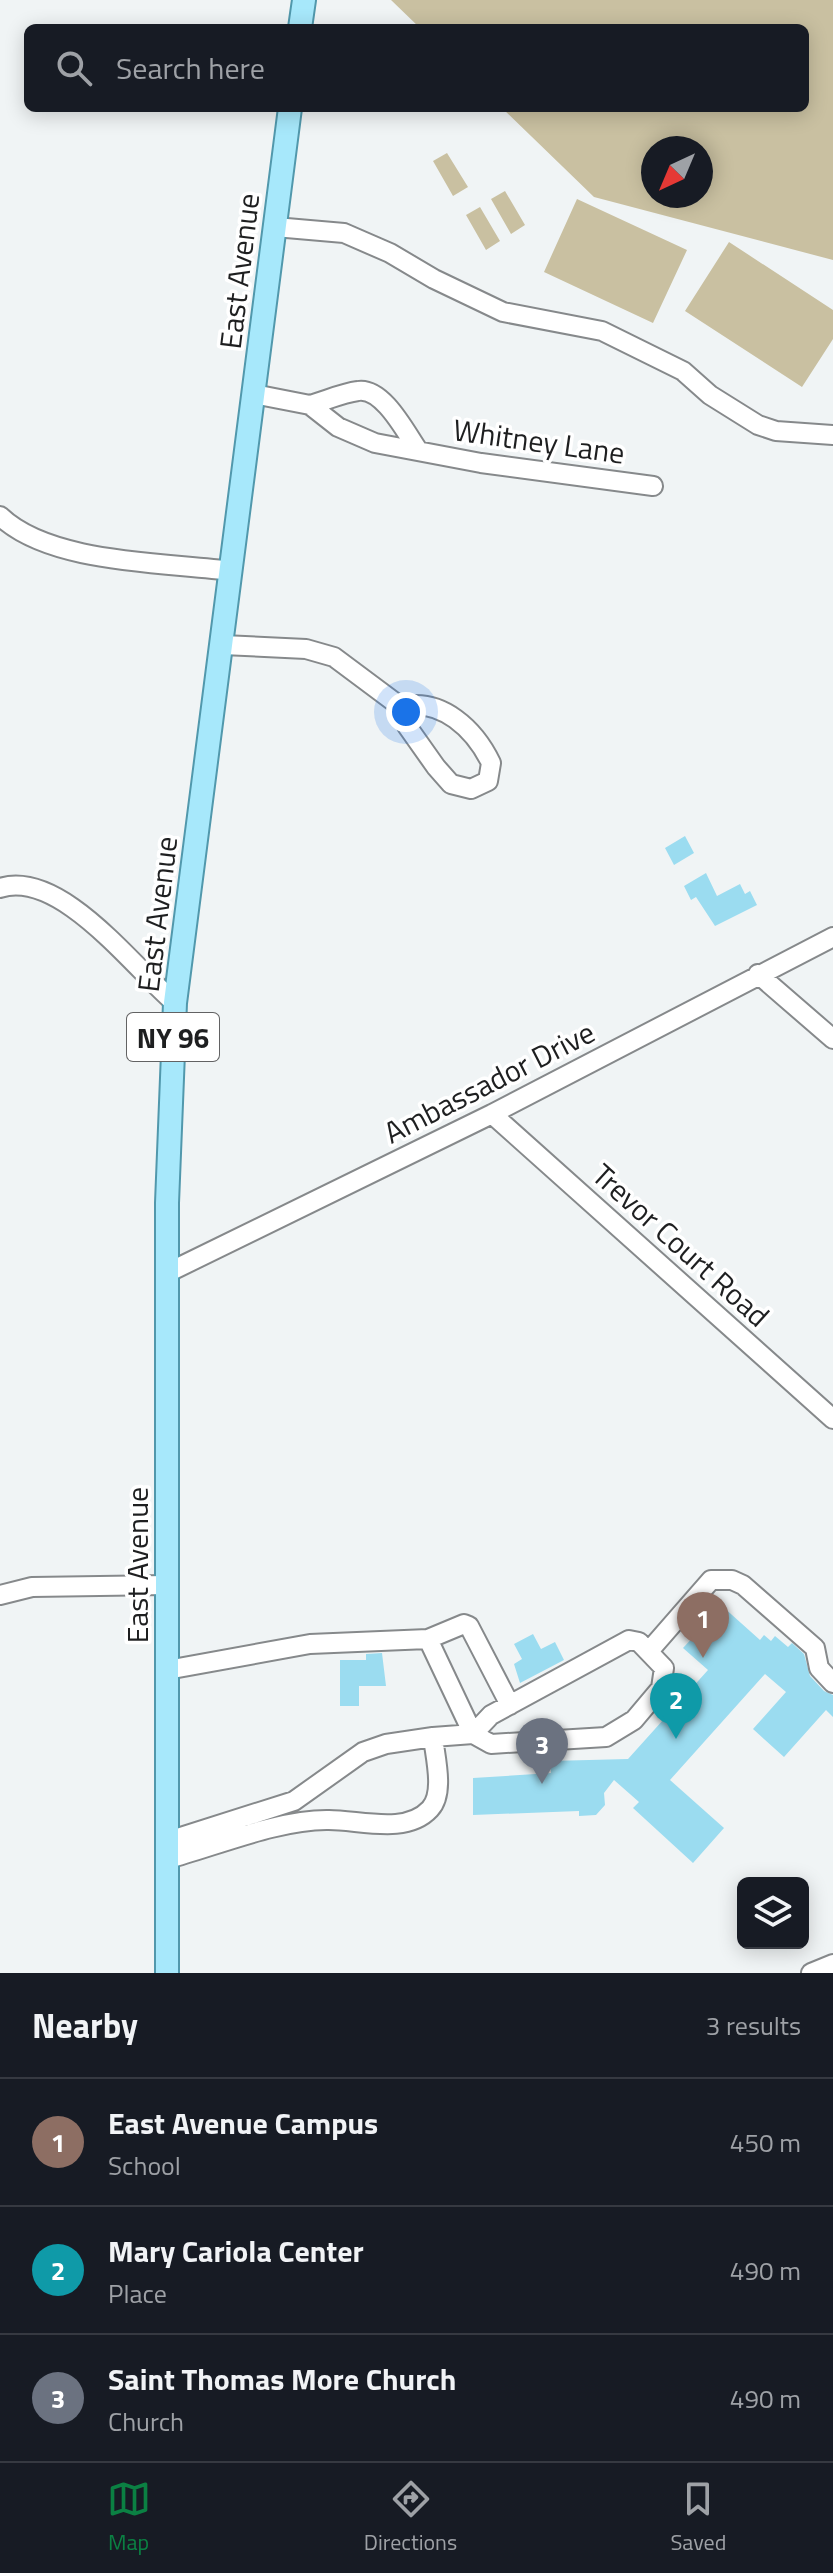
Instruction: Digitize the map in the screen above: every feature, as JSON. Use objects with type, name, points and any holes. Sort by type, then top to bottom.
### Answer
[{"type":"main road","points":[[301,24],[304,0]]},
{"type":"main road","name":"East Avenue","points":[[167,1973],[167,1273],[175,1003],[289,112]]},
{"type":"street","points":[[275,227],[344,233],[390,253],[434,279],[503,312],[602,331],[653,354],[758,425],[776,431],[833,435]]},
{"type":"street","name":"Whitney Lane","points":[[310,405],[358,390],[367,391],[394,416],[418,450]]},
{"type":"street","name":"Whitney Lane","points":[[254,394],[310,405],[356,436],[481,463],[653,486]]},
{"type":"street","points":[[0,516],[23,534],[64,550],[232,571]]},
{"type":"street","points":[[223,645],[320,651],[348,665],[401,707],[414,736],[451,784],[471,789],[488,781],[491,763],[466,724],[442,711],[414,704],[401,707]]},
{"type":"street","points":[[0,888],[27,885],[59,896],[175,1003]]},
{"type":"street","name":"Ambassador Drive","points":[[167,1273],[492,1114],[833,937]]},
{"type":"street","points":[[758,974],[833,1039]]},
{"type":"street","name":"Trevor Court Road","points":[[492,1114],[833,1419]]},
{"type":"street","points":[[649,1651],[711,1580],[732,1580],[743,1585],[815,1648],[819,1668],[833,1683]]},
{"type":"street","points":[[0,1595],[32,1587],[167,1585]]},
{"type":"street","points":[[167,1670],[310,1644],[428,1639],[464,1624],[469,1626],[510,1705]]},
{"type":"street","points":[[428,1639],[473,1734]]},
{"type":"street","points":[[168,1850],[294,1801],[363,1752],[386,1744],[473,1734],[491,1744],[592,1739],[621,1731],[661,1688],[664,1668],[639,1642],[629,1640],[491,1715],[473,1734]]},
{"type":"street","points":[[168,1850],[304,1821],[395,1824],[414,1820],[427,1812],[438,1795],[433,1737]]},
{"type":"street","points":[[811,1973],[833,1964]]},
{"type":"shaded area","points":[[391,0],[833,0],[833,260],[594,197],[506,112],[809,112],[809,24],[416,24]]},
{"type":"shaded area","points":[[447,153],[468,187],[453,196],[433,161]]},
{"type":"shaded area","points":[[505,191],[525,225],[511,234],[491,199]]},
{"type":"shaded area","points":[[577,199],[687,250],[653,323],[544,272]]},
{"type":"shaded area","points":[[480,207],[500,241],[486,250],[466,215]]},
{"type":"shaded area","points":[[729,242],[833,310],[833,339],[802,387],[685,311]]},
{"type":"building","points":[[685,836],[694,853],[674,865],[665,848]]},
{"type":"building","points":[[706,873],[717,896],[740,884],[745,894],[750,891],[757,905],[715,926],[696,897],[691,900],[684,886]]},
{"type":"building","points":[[722,1606],[760,1640],[764,1635],[771,1641],[775,1636],[788,1647],[792,1643],[804,1654],[810,1676],[824,1691],[833,1695],[833,1717],[826,1710],[784,1757],[753,1729],[786,1692],[765,1674],[670,1780],[724,1828],[693,1863],[633,1808],[639,1802],[614,1780],[604,1793],[605,1805],[596,1815],[579,1816],[579,1811],[473,1815],[473,1778],[551,1773],[550,1761],[628,1759],[708,1670],[683,1648]]},
{"type":"building","points":[[533,1634],[541,1649],[555,1642],[564,1660],[520,1683],[514,1664],[522,1659],[514,1644]]},
{"type":"building","points":[[382,1653],[386,1686],[359,1686],[359,1706],[340,1706],[340,1660],[366,1660],[366,1654]]},
{"type":"place","name":"East Avenue Campus","points":[[703,1658]]},
{"type":"place","name":"Mary Cariola Center","points":[[676,1739]]},
{"type":"place","name":"Saint Thomas More Church","points":[[542,1784]]}]
